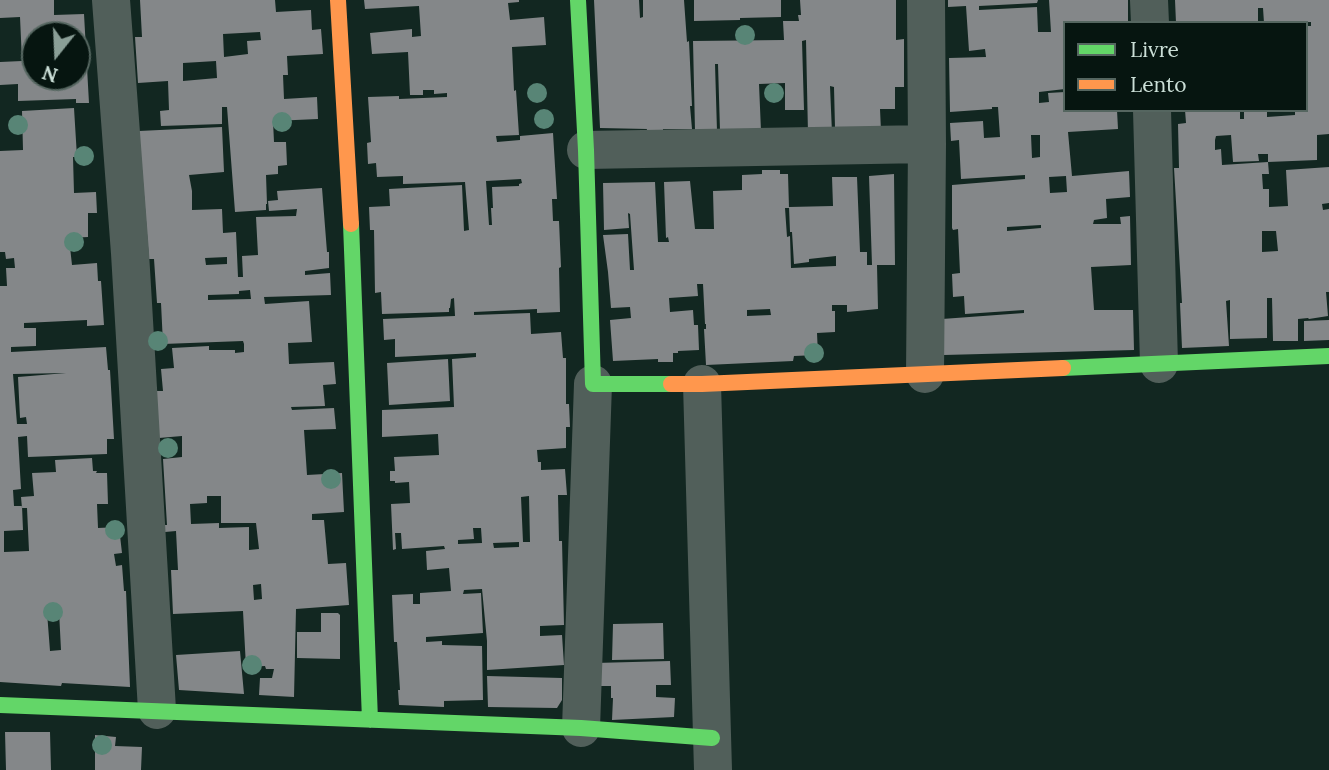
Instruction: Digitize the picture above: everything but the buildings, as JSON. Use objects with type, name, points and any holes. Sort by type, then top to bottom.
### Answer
[{"type":"street","points":[[111,0],[130,253],[156,710]]},
{"type":"street","points":[[338,0],[349,178],[370,720]]},
{"type":"street","points":[[578,0],[586,150],[593,384],[581,728]]},
{"type":"street","points":[[925,374],[926,0]]},
{"type":"street","points":[[1149,0],[1150,21]]},
{"type":"street","points":[[1152,112],[1159,364]]},
{"type":"street","points":[[586,150],[927,144]]},
{"type":"street","points":[[593,384],[702,384],[1329,356]]},
{"type":"street","points":[[0,705],[581,728],[712,754],[702,384]]},
{"type":"traffic: fast","points":[[578,0],[586,150],[593,384],[671,384]]},
{"type":"traffic: fast","points":[[351,224],[370,720]]},
{"type":"traffic: fast","points":[[1063,368],[1329,356]]},
{"type":"traffic: fast","points":[[0,705],[581,728],[712,738]]},
{"type":"traffic: slow","points":[[338,0],[351,224]]},
{"type":"traffic: slow","points":[[671,384],[1063,368]]}]
